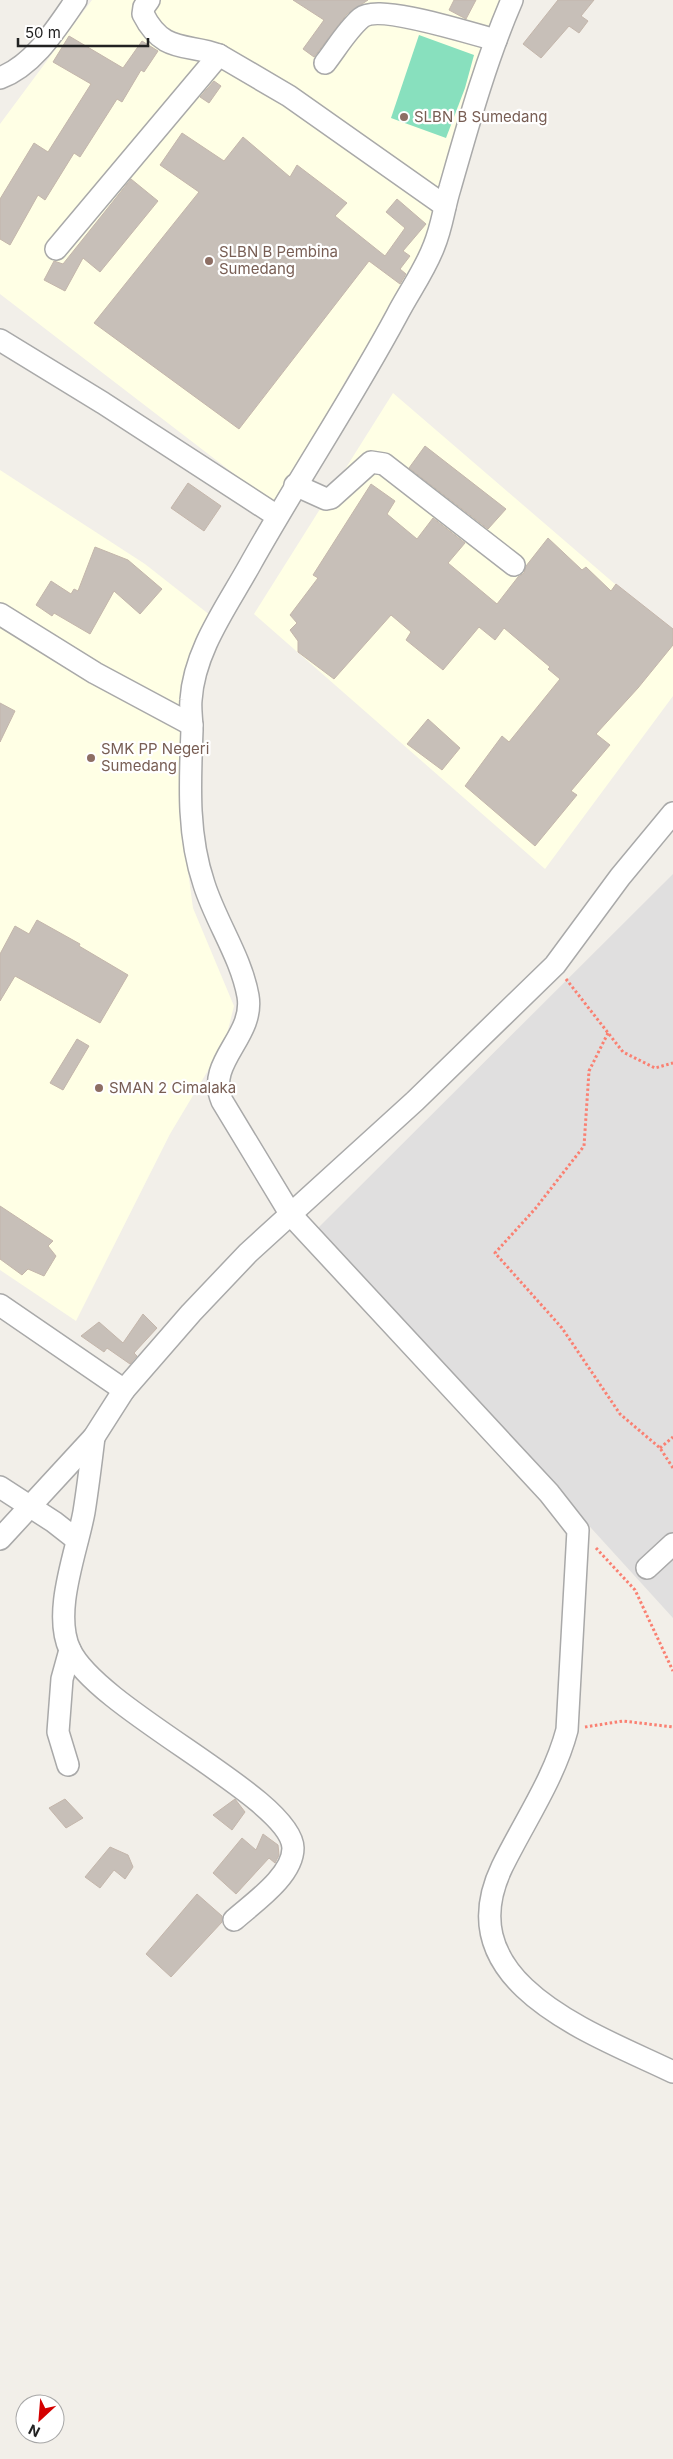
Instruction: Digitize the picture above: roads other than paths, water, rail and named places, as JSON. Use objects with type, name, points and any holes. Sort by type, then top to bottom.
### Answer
[{"type":"street","points":[[0,78],[24,65],[50,35],[76,0]]},
{"type":"street","points":[[149,0],[144,7],[143,14],[166,40],[187,49],[210,51],[219,54],[289,96],[445,206]]},
{"type":"street","points":[[512,0],[496,40],[445,206],[434,249],[377,353],[295,485],[206,644],[191,700],[190,772],[193,844],[204,886],[234,955],[248,996],[249,1015],[243,1032],[218,1075],[218,1092],[291,1215],[549,1493],[578,1530],[568,1730],[558,1762],[501,1869],[493,1897],[490,1917],[491,1933],[496,1949],[511,1975],[542,2004],[575,2024],[673,2072]]},
{"type":"street","points":[[325,63],[361,18],[374,13],[406,16],[496,40]]},
{"type":"street","points":[[56,249],[219,54]]},
{"type":"street","points":[[0,340],[103,403],[277,516]]},
{"type":"street","points":[[295,485],[326,499],[331,498],[371,462],[384,464],[514,565]]},
{"type":"street","points":[[0,614],[95,673],[192,725]]},
{"type":"street","points":[[0,1539],[94,1437],[124,1390],[248,1253],[416,1101],[555,965],[620,877],[673,813]]},
{"type":"street","points":[[0,1305],[124,1390]]},
{"type":"street","points":[[94,1437],[83,1514],[63,1623],[70,1650],[93,1679],[176,1744],[247,1792],[283,1824],[291,1837],[293,1850],[288,1865],[276,1884],[234,1920]]},
{"type":"street","points":[[0,1488],[30,1506],[77,1540]]},
{"type":"street","points":[[646,1568],[673,1544]]},
{"type":"street","points":[[68,1765],[58,1732],[58,1724],[62,1679],[70,1650]]},
{"type":"place","name":"SLBN B Sumedang","points":[[404,117]]},
{"type":"place","name":"SLBN B Pembina Sumedang","points":[[209,261]]},
{"type":"place","name":"SMK PP Negeri Sumedang","points":[[91,758]]},
{"type":"place","name":"SMAN 2 Cimalaka","points":[[99,1088]]}]
